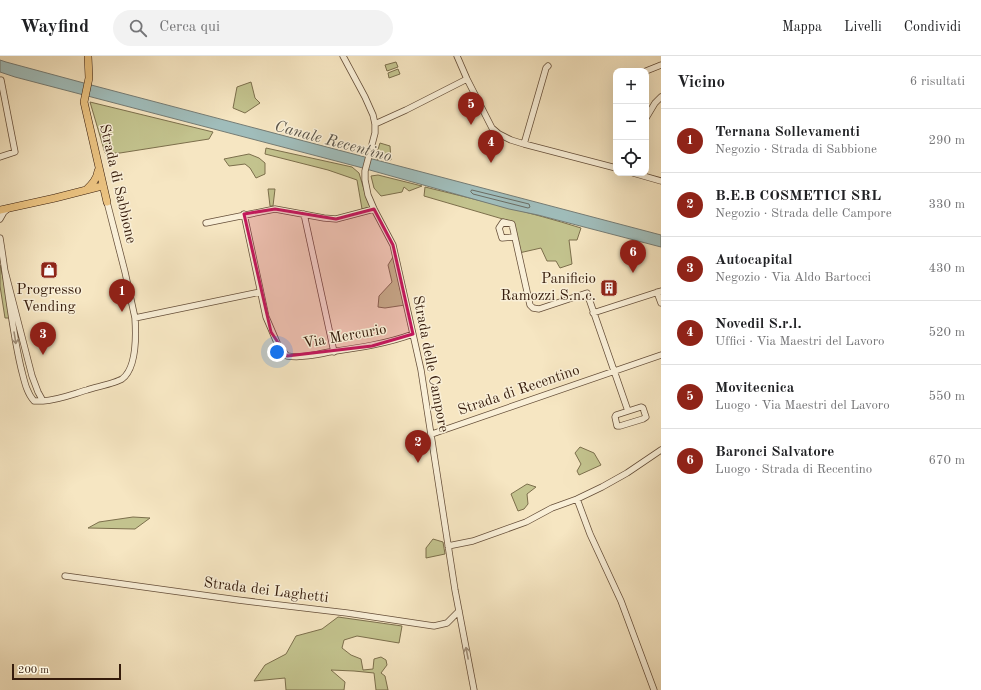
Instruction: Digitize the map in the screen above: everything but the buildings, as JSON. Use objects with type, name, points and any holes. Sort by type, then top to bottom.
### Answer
[{"type":"main road","name":"Strada di Sabbione","points":[[88,56],[88,81],[84,102],[106,202]]},
{"type":"main road","points":[[86,190],[97,176],[98,166]]},
{"type":"main road","points":[[0,210],[102,186]]},
{"type":"main road","points":[[86,190],[102,195],[106,202]]},
{"type":"street","points":[[343,56],[376,124],[467,79]]},
{"type":"street","points":[[457,56],[492,128],[505,137],[524,144],[613,167]]},
{"type":"street","points":[[649,70],[661,65]]},
{"type":"street","points":[[524,144],[546,68],[548,66]]},
{"type":"street","points":[[0,157],[15,152],[1,90],[1,80]]},
{"type":"street","points":[[649,113],[661,97]]},
{"type":"street","name":"Strada delle Campore","points":[[376,124],[365,171],[365,180],[368,195],[374,209],[393,245],[422,370],[448,546],[474,690]]},
{"type":"street","points":[[644,176],[661,181]]},
{"type":"street","name":"Strada di Sabbione","points":[[43,401],[122,379],[130,368],[136,343],[135,318],[125,272],[106,202]]},
{"type":"street","points":[[0,206],[10,208]]},
{"type":"street","points":[[0,219],[4,212],[10,208]]},
{"type":"street","points":[[206,223],[244,214],[275,209],[336,219],[374,209]]},
{"type":"street","name":"Via Mercurio","points":[[244,214],[266,317],[271,332],[278,345],[287,356],[304,356],[372,346],[401,339],[413,334]]},
{"type":"street","points":[[304,214],[334,352]]},
{"type":"street","points":[[514,237],[530,305],[540,309],[587,293],[628,411]]},
{"type":"street","points":[[0,238],[16,346],[27,391],[34,401],[43,401],[32,376],[5,271]]},
{"type":"street","points":[[593,313],[659,291],[661,303]]},
{"type":"street","points":[[135,318],[260,292]]},
{"type":"street","name":"Strada di Recentino","points":[[432,434],[661,355]]},
{"type":"street","points":[[641,407],[643,408],[646,416],[644,419],[617,426],[616,415],[628,411],[641,407]]},
{"type":"street","points":[[448,546],[473,541],[526,522],[552,508],[577,498],[627,473],[661,450]]},
{"type":"street","points":[[577,498],[590,534],[621,601],[654,690]]},
{"type":"street","name":"Strada dei Laghetti","points":[[65,576],[238,600],[348,613],[434,626],[447,623],[460,613]]},
{"type":"highlighted area","points":[[275,209],[336,219],[374,209],[393,245],[413,334],[372,346],[287,356],[271,332],[244,214]]},
{"type":"green space","points":[[396,62],[398,67],[387,71],[385,65]]},
{"type":"green space","points":[[398,69],[400,74],[389,78],[388,73]]},
{"type":"green space","points":[[251,82],[255,98],[260,103],[245,113],[233,108],[237,87]]},
{"type":"green space","points":[[90,102],[213,132],[209,139],[120,153],[105,153]]},
{"type":"green space","points":[[380,143],[390,146],[391,160],[380,157],[381,161],[375,159]]},
{"type":"green space","points":[[266,148],[352,167],[359,173],[365,193],[372,207],[362,209],[357,180],[328,170],[265,154]]},
{"type":"green space","points":[[249,154],[259,158],[265,163],[265,174],[256,178],[250,168],[245,164],[229,166],[224,159]]},
{"type":"green space","points":[[378,175],[422,186],[409,191],[404,187],[402,192],[381,196],[374,188],[371,176]]},
{"type":"green space","points":[[425,187],[523,211],[581,228],[577,240],[569,240],[572,264],[560,268],[556,261],[547,261],[541,248],[519,253],[513,222],[424,196]]},
{"type":"green space","points":[[268,189],[275,189],[273,206],[270,206]]},
{"type":"green space","points":[[393,257],[405,305],[385,308],[378,307],[379,296],[392,282],[388,265]]},
{"type":"green space","points":[[0,265],[7,295],[10,318],[5,318],[0,286]]},
{"type":"green space","points":[[580,447],[594,453],[601,465],[579,475],[577,471],[581,464],[575,453]]},
{"type":"green space","points":[[527,484],[536,487],[527,494],[528,504],[524,509],[518,511],[511,494]]},
{"type":"green space","points":[[133,517],[150,518],[135,529],[88,528],[99,522]]},
{"type":"green space","points":[[433,539],[443,542],[445,554],[426,558],[426,548]]},
{"type":"green space","points":[[338,617],[402,626],[399,643],[357,636],[344,640],[342,648],[351,655],[361,659],[363,670],[373,669],[374,659],[381,657],[386,660],[387,665],[381,673],[385,676],[388,690],[376,690],[374,673],[354,671],[331,670],[345,682],[344,690],[286,690],[285,678],[254,681],[265,665],[286,654],[296,636],[322,629]]},
{"type":"water","points":[[0,60],[661,235],[661,247],[538,215],[509,209],[359,167],[15,77],[0,72]]},
{"type":"place","name":"Movitecnica","points":[[471,125]]},
{"type":"place","name":"Novedil S.r.l.","points":[[491,163]]},
{"type":"place","name":"Progresso Vending","points":[[49,270]]},
{"type":"place","name":"Baronci Salvatore","points":[[633,273]]},
{"type":"place","name":"Panificio Ramozzi S.n.c.","points":[[609,288]]},
{"type":"place","name":"Ternana Sollevamenti","points":[[122,312]]},
{"type":"place","name":"Autocapital","points":[[43,355]]},
{"type":"place","name":"B.E.B COSMETICI SRL","points":[[418,463]]},
{"type":"water label","name":"Canale Recentino","points":[[333,142]]}]
